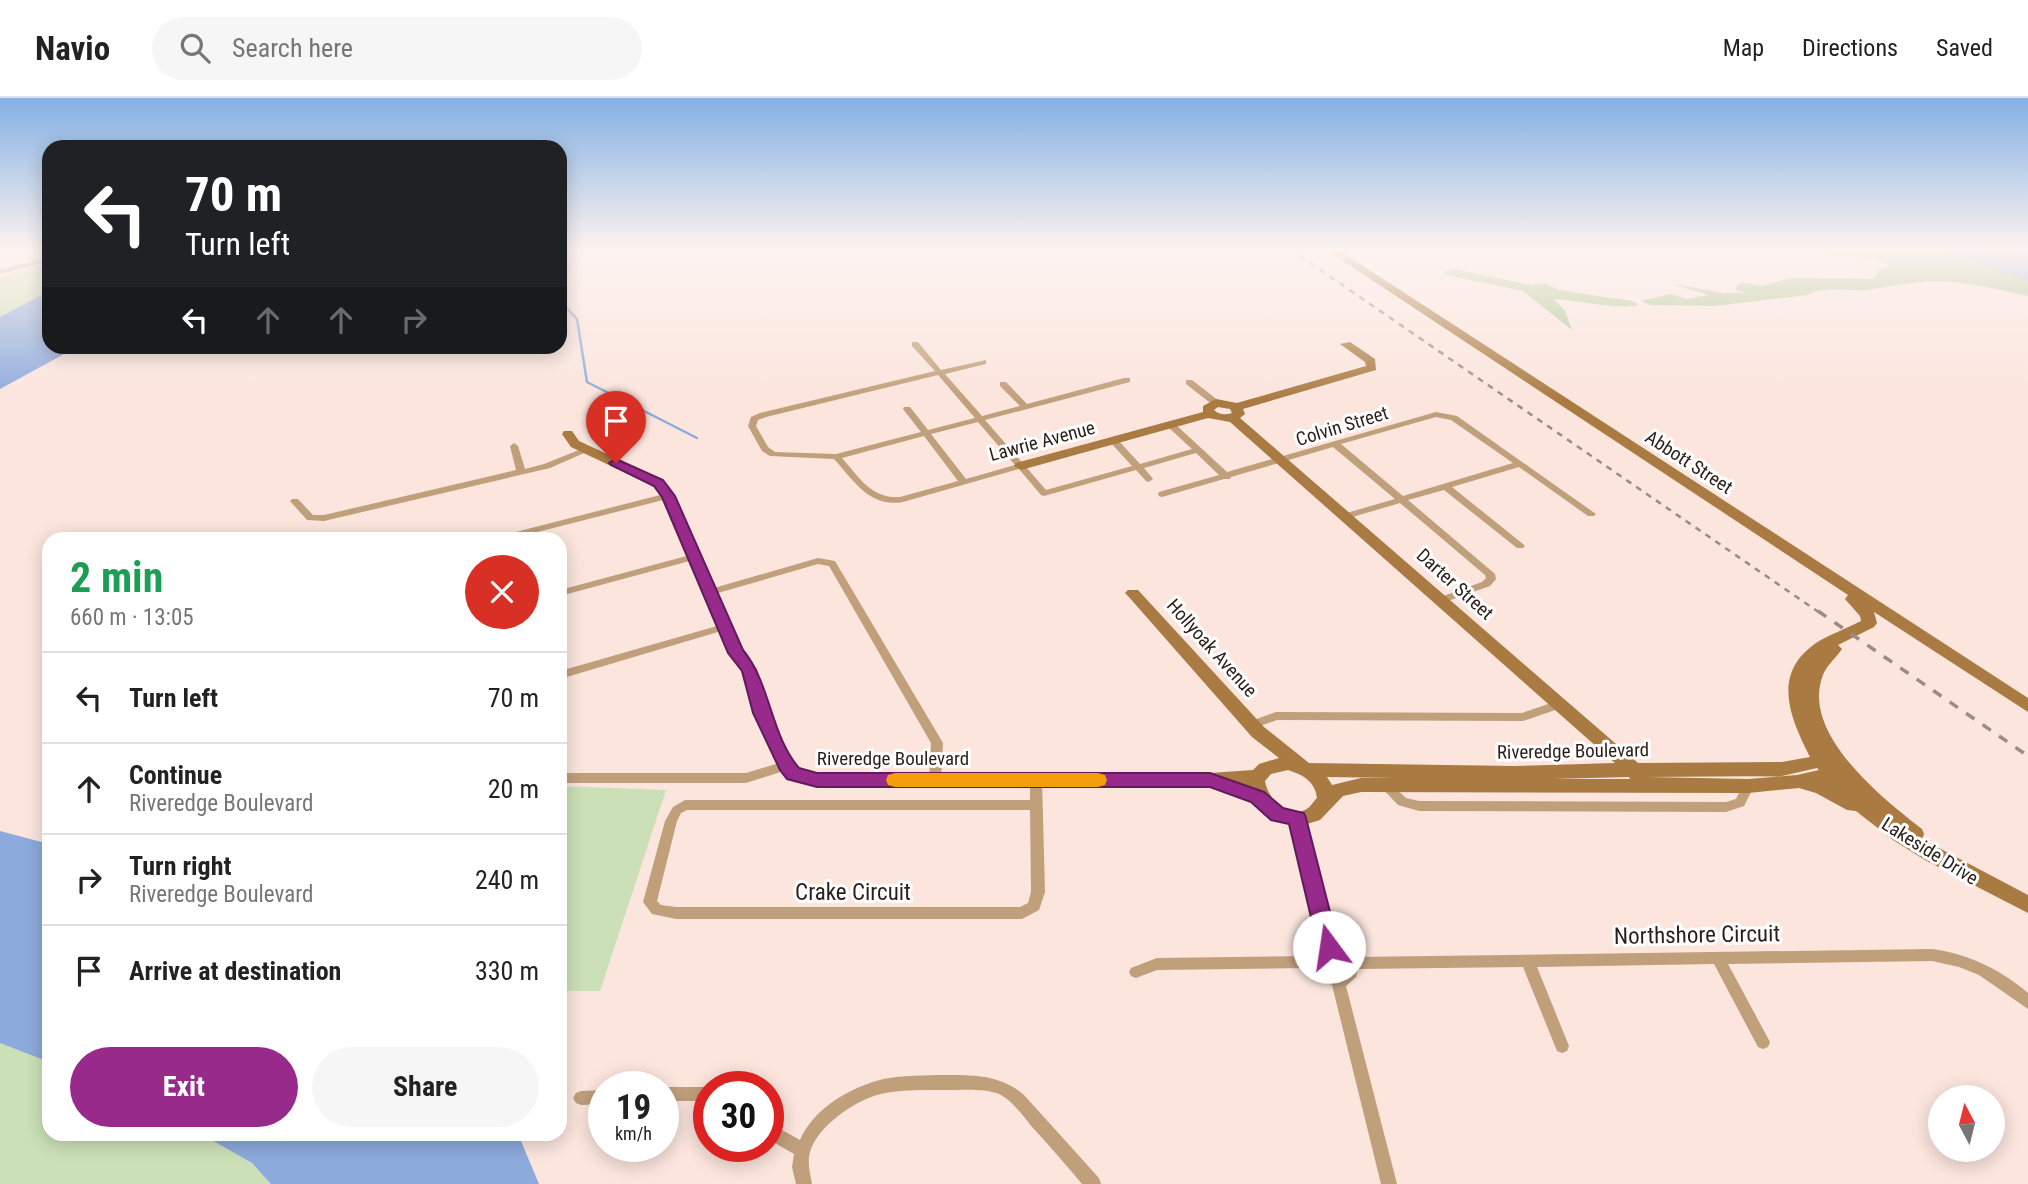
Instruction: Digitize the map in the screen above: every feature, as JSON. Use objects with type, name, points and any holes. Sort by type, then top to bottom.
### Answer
[{"type":"street","name":"Abbott Street","points":[[1407,300],[2028,706]]},
{"type":"street","points":[[915,344],[1044,493],[1198,450]]},
{"type":"street","points":[[1189,382],[1223,419],[1235,412],[1372,368],[1371,361],[1346,344]]},
{"type":"street","points":[[984,362],[763,415],[752,421],[752,426],[765,449],[772,454],[836,457],[1127,380]]},
{"type":"street","points":[[1003,384],[1025,407]]},
{"type":"street","points":[[906,408],[964,482]]},
{"type":"street","name":"Lawrie Avenue","points":[[836,457],[873,496],[884,501],[900,500],[1171,425],[1213,408]]},
{"type":"street","name":"Darter Street","points":[[1235,412],[1283,460],[1560,704],[1638,778]]},
{"type":"street","name":"Colvin Street","points":[[1162,494],[1431,415],[1443,415],[1454,418],[1591,514]]},
{"type":"street","points":[[1171,425],[1227,477]]},
{"type":"street","points":[[567,778],[746,779],[786,766],[762,713],[749,669],[736,653],[668,496],[658,483],[575,444],[568,435]]},
{"type":"street","points":[[1114,441],[1149,479]]},
{"type":"street","points":[[1335,444],[1490,574],[1491,579],[1486,584],[1442,600]]},
{"type":"street","points":[[514,446],[521,471]]},
{"type":"street","points":[[295,501],[310,518],[324,518],[557,463],[587,450]]},
{"type":"street","points":[[1346,516],[1520,464]]},
{"type":"street","points":[[1445,486],[1520,546]]},
{"type":"street","points":[[527,532],[668,496]]},
{"type":"street","points":[[567,591],[694,556]]},
{"type":"street","points":[[711,592],[818,561],[832,563],[937,743],[935,780]]},
{"type":"street","name":"Lakeside Drive","points":[[1825,574],[1863,609],[1870,620],[1823,645],[1804,664],[1796,692],[1799,716],[1877,818],[1937,860],[2021,902]]},
{"type":"street","name":"Hollyoak Avenue","points":[[1133,593],[1255,729],[1304,768]]},
{"type":"street","name":"Lakeside Drive","points":[[1900,622],[1848,639],[1826,656],[1814,673],[1810,688],[1813,715],[1818,729],[1835,766],[1916,834],[2021,902]]},
{"type":"street","points":[[567,673],[724,627]]},
{"type":"street","points":[[1261,773],[1276,764],[1304,768],[1323,783],[1326,800],[1315,814],[1297,818],[1278,814],[1258,797],[1261,773],[1266,751],[1255,729],[1276,716],[1523,717],[1560,704]]},
{"type":"street","name":"Riveredge Boulevard","points":[[786,766],[793,774],[817,780],[1210,780],[1261,773]]},
{"type":"street","name":"Riveredge Boulevard","points":[[1326,800],[1348,787],[1638,778],[1835,766]]},
{"type":"street","name":"Riveredge Boulevard","points":[[1304,768],[1638,778],[1748,786],[1797,782],[1835,766]]},
{"type":"street","name":"Crake Circuit","points":[[1035,780],[1036,805],[1037,900],[1029,910],[1012,914],[676,913],[657,910],[650,902],[671,821],[681,806],[697,803],[1036,805]]},
{"type":"street","name":"Riveredge Boulevard","points":[[1210,780],[1258,797]]},
{"type":"street","points":[[1797,782],[1821,787],[1835,794],[1900,842],[1937,860]]},
{"type":"street","points":[[1385,785],[1402,802],[1432,806],[1726,807],[1740,803],[1748,786]]},
{"type":"street","points":[[1297,818],[1329,947]]},
{"type":"street","points":[[1329,947],[1346,953],[1352,963],[1348,977],[1338,981],[1322,975],[1314,962],[1320,950],[1329,947]]},
{"type":"street","name":"Northshore Circuit","points":[[1352,963],[1917,954],[1946,956],[1977,967],[1994,976],[2028,1002]]},
{"type":"street","points":[[1718,958],[1763,1042]]},
{"type":"street","points":[[1527,960],[1562,1046]]},
{"type":"street","points":[[1136,972],[1157,964],[1314,962]]},
{"type":"street","points":[[1338,981],[1389,1184]]},
{"type":"street","points":[[804,1184],[800,1175],[801,1149],[817,1126],[834,1110],[855,1097],[879,1088],[984,1084],[1008,1090],[1019,1100],[1093,1184]]},
{"type":"street","points":[[581,1098],[588,1098]]},
{"type":"street","points":[[784,1139],[801,1149]]},
{"type":"green space","points":[[0,300],[33,300],[0,317]]},
{"type":"green space","points":[[1534,300],[1555,300],[1565,311],[1572,330]]},
{"type":"green space","points":[[1561,300],[1622,300],[1639,305],[1607,306]]},
{"type":"green space","points":[[1768,300],[1715,306],[1650,305],[1641,301]]},
{"type":"green space","points":[[567,786],[666,790],[600,991],[567,991]]},
{"type":"green space","points":[[0,1043],[42,1059],[42,1141],[213,1141],[252,1163],[271,1184],[0,1184]]},
{"type":"water","points":[[33,300],[42,300],[42,354],[64,354],[0,389],[0,317]]},
{"type":"water","points":[[0,831],[42,842],[42,1059],[0,1043]]},
{"type":"water","points":[[213,1141],[521,1141],[539,1184],[271,1184],[252,1163]]},
{"type":"waterway","points":[[567,308],[577,319],[587,382],[697,438]]},
{"type":"railway","points":[[1364,300],[1820,613]]},
{"type":"railway","points":[[1818,611],[2028,756]]},
{"type":"slow traffic","points":[[895,780],[1098,780]]},
{"type":"route","points":[[616,463],[658,483],[668,496],[736,653],[749,669],[762,713],[786,766],[793,774],[817,780],[1210,780],[1258,797],[1270,810],[1278,814],[1297,818],[1329,947]]}]
